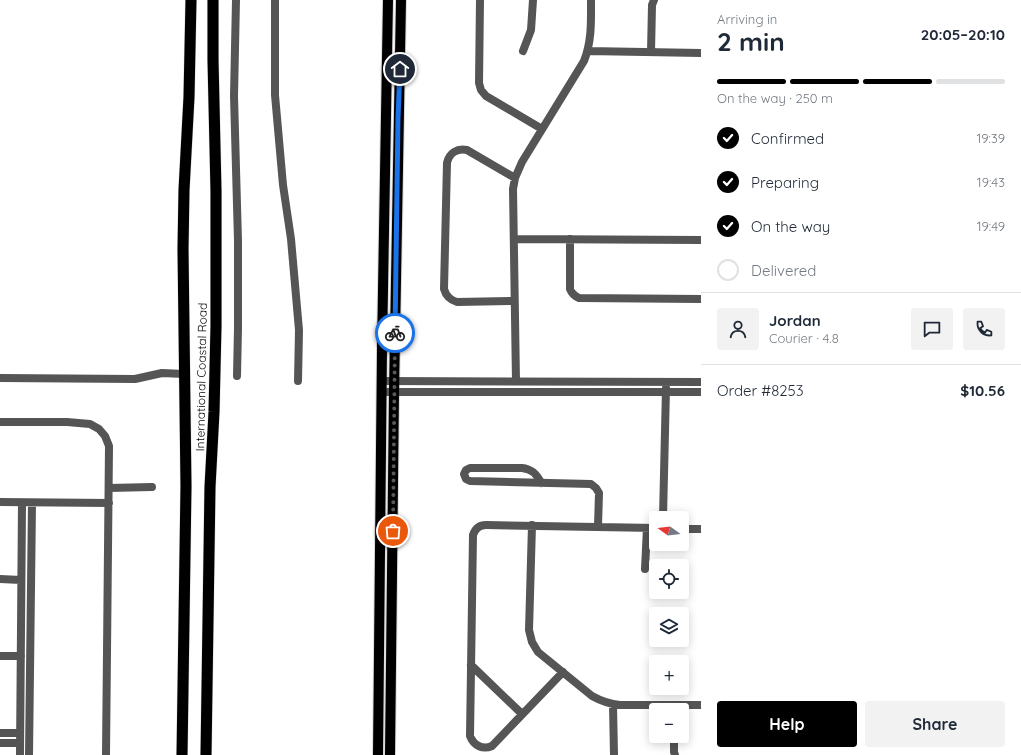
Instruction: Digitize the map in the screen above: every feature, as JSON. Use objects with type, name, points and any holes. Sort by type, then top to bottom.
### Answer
[{"type":"highway","name":"International Coastal Road","points":[[182,755],[186,486],[183,219],[189,97],[191,0]]},
{"type":"highway","name":"International Coastal Road","points":[[206,755],[210,495],[216,326],[216,191],[213,0]]},
{"type":"main road","points":[[378,755],[381,392],[388,0]]},
{"type":"main road","points":[[390,755],[394,392],[401,0]]},
{"type":"street","points":[[236,0],[234,96],[238,249],[237,376]]},
{"type":"street","points":[[275,0],[275,95],[283,184],[291,239],[299,330],[298,381]]},
{"type":"street","points":[[480,0],[480,90],[486,96],[542,129]]},
{"type":"street","points":[[523,51],[531,30],[533,0]]},
{"type":"street","points":[[516,382],[513,189],[515,178],[522,162],[582,66],[588,51],[591,34],[591,0]]},
{"type":"street","points":[[652,52],[652,5],[654,0]]},
{"type":"street","points":[[588,51],[701,53]]},
{"type":"street","points":[[514,301],[457,302],[450,299],[444,289],[448,163],[450,156],[455,150],[467,150],[515,178]]},
{"type":"street","points":[[514,239],[701,240]]},
{"type":"street","points":[[570,239],[570,289],[572,294],[576,297],[701,299]]},
{"type":"street","points":[[0,378],[135,379],[162,373],[184,374]]},
{"type":"street","points":[[382,381],[701,382]]},
{"type":"street","points":[[663,511],[666,382]]},
{"type":"street","points":[[381,392],[701,392]]},
{"type":"street","points":[[0,422],[67,422],[90,424],[99,429],[105,436],[109,446],[106,755]]},
{"type":"street","points":[[541,483],[534,472],[522,468],[470,468],[466,470],[464,474],[466,479],[470,481],[541,483],[588,484],[594,486],[598,490],[600,496],[598,526]]},
{"type":"street","points":[[109,488],[152,487]]},
{"type":"street","points":[[0,502],[109,503]]},
{"type":"street","points":[[20,755],[22,502]]},
{"type":"street","points":[[29,755],[32,503]]},
{"type":"street","points":[[563,672],[492,746],[482,748],[473,742],[470,736],[474,532],[478,527],[483,525],[647,528],[645,569]]},
{"type":"street","points":[[532,526],[529,624],[530,636],[538,652],[597,699],[613,705],[649,706]]},
{"type":"street","points":[[689,529],[701,529]]},
{"type":"street","points":[[0,579],[22,580]]},
{"type":"street","points":[[0,656],[21,656]]},
{"type":"street","points":[[471,665],[522,714]]},
{"type":"street","points":[[613,705],[614,755]]},
{"type":"street","points":[[689,706],[701,705]]},
{"type":"street","points":[[0,733],[20,733]]},
{"type":"street","points":[[0,743],[20,743]]},
{"type":"street","points":[[674,743],[675,755]]},
{"type":"way so far","points":[[393,531],[395,333]]},
{"type":"route","points":[[395,333],[400,69]]}]
